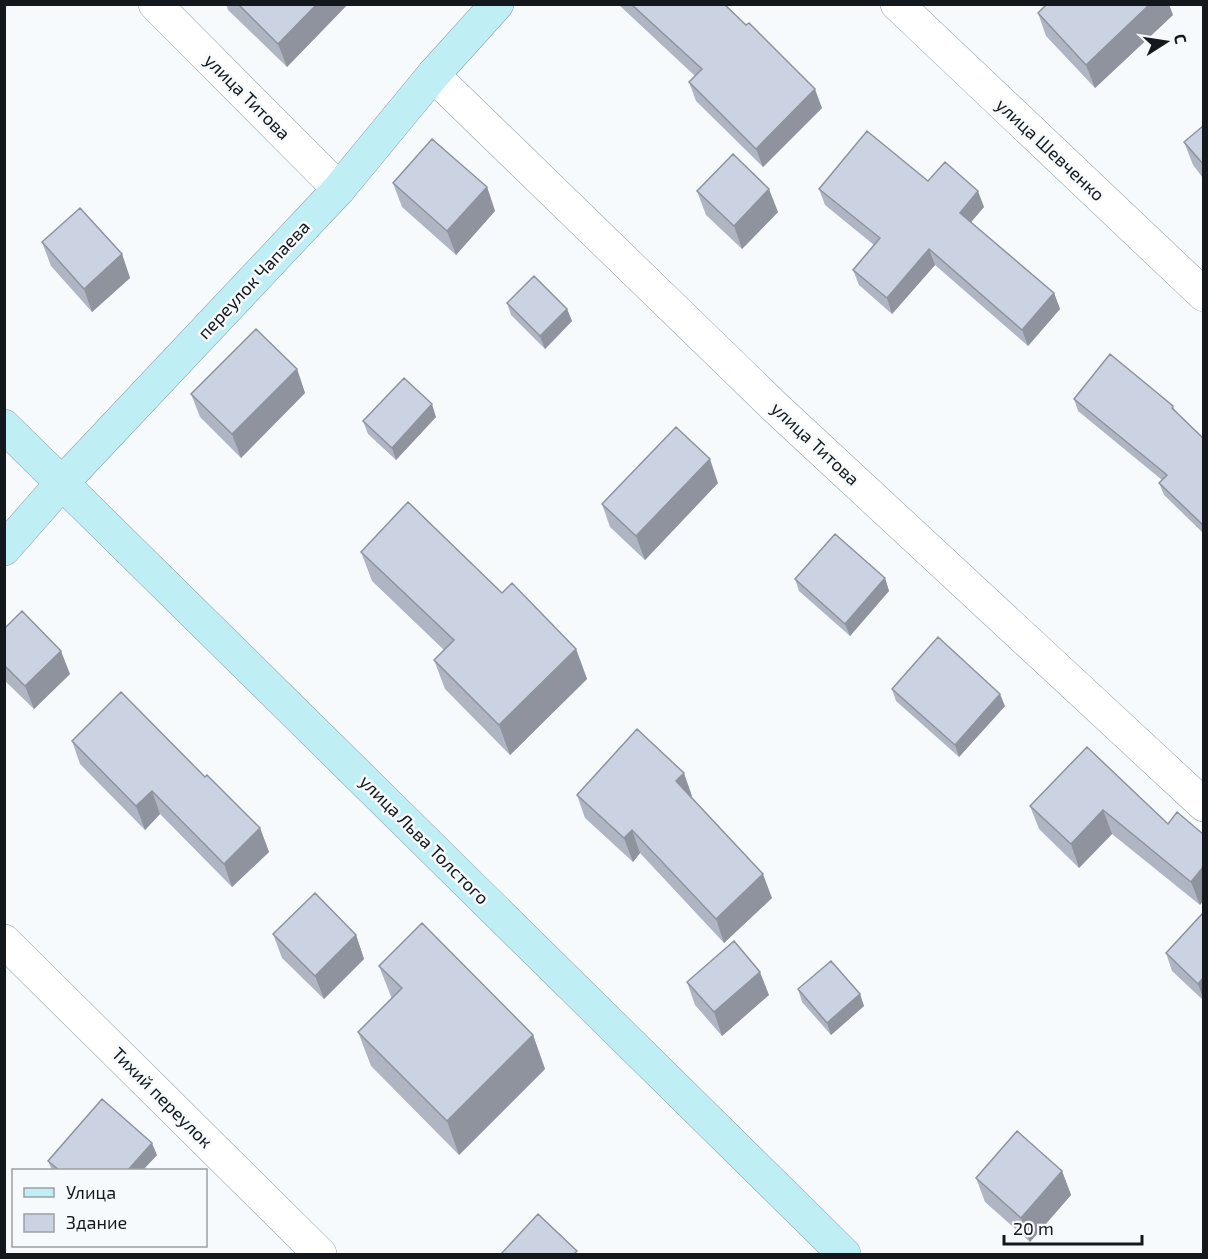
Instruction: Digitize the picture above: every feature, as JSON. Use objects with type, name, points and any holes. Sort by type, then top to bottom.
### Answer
[{"type":"street","name":"улица Титова","points":[[155,4],[339,189]]},
{"type":"street","name":"переулок Чапаева","points":[[4,549],[62,483],[339,189],[433,75],[497,4]]},
{"type":"street","name":"улица Шевченко","points":[[897,4],[1203,295]]},
{"type":"street","name":"улица Титова","points":[[433,75],[776,408],[1203,805]]},
{"type":"street","name":"улица Льва Толстого","points":[[4,426],[844,1254]]},
{"type":"street","name":"Тихий переулок","points":[[4,941],[320,1254]]},
{"type":"building","points":[[238,4],[317,4],[278,44]]},
{"type":"building","points":[[631,4],[724,4],[746,25],[749,23],[815,89],[756,149],[689,82],[702,69]]},
{"type":"building","points":[[1047,4],[1150,4],[1086,65],[1038,13]]},
{"type":"building","points":[[1203,126],[1203,164],[1184,142]]},
{"type":"building","points":[[867,131],[928,181],[945,162],[978,191],[960,213],[1054,293],[1022,330],[929,249],[887,298],[853,270],[880,238],[819,189]]},
{"type":"building","points":[[432,139],[487,187],[447,231],[393,183]]},
{"type":"building","points":[[733,154],[769,189],[734,226],[697,191]]},
{"type":"building","points":[[80,208],[122,254],[84,289],[42,242]]},
{"type":"building","points":[[534,276],[567,309],[540,336],[507,303]]},
{"type":"building","points":[[256,329],[297,369],[232,434],[191,394]]},
{"type":"building","points":[[1110,354],[1173,406],[1172,408],[1203,438],[1203,525],[1159,483],[1167,475],[1074,399]]},
{"type":"building","points":[[404,378],[432,404],[392,448],[363,421]]},
{"type":"building","points":[[676,427],[710,459],[636,536],[602,504]]},
{"type":"building","points":[[408,502],[502,593],[512,583],[576,649],[499,725],[434,660],[454,640],[361,552]]},
{"type":"building","points":[[835,534],[885,578],[845,624],[795,579]]},
{"type":"building","points":[[22,611],[61,651],[25,686],[4,665],[4,629]]},
{"type":"building","points":[[938,637],[1000,694],[955,745],[892,689]]},
{"type":"building","points":[[121,692],[205,777],[207,775],[260,828],[224,864],[152,791],[136,806],[72,741]]},
{"type":"building","points":[[637,729],[684,773],[676,781],[763,874],[716,919],[632,830],[624,838],[577,795]]},
{"type":"building","points":[[1087,747],[1168,824],[1177,812],[1203,834],[1203,867],[1191,882],[1103,810],[1071,844],[1030,806]]},
{"type":"building","points":[[315,893],[356,935],[315,976],[273,934]]},
{"type":"building","points":[[1203,913],[1203,978],[1198,984],[1166,953]]},
{"type":"building","points":[[422,923],[533,1035],[447,1121],[358,1032],[402,988],[379,966]]},
{"type":"building","points":[[734,941],[760,972],[714,1012],[687,982]]},
{"type":"building","points":[[831,961],[860,994],[827,1023],[798,989]]},
{"type":"building","points":[[102,1099],[152,1143],[129,1169],[58,1169],[48,1161]]},
{"type":"building","points":[[1017,1131],[1062,1171],[1021,1218],[976,1178]]},
{"type":"building","points":[[538,1214],[577,1251],[574,1254],[501,1254]]}]
